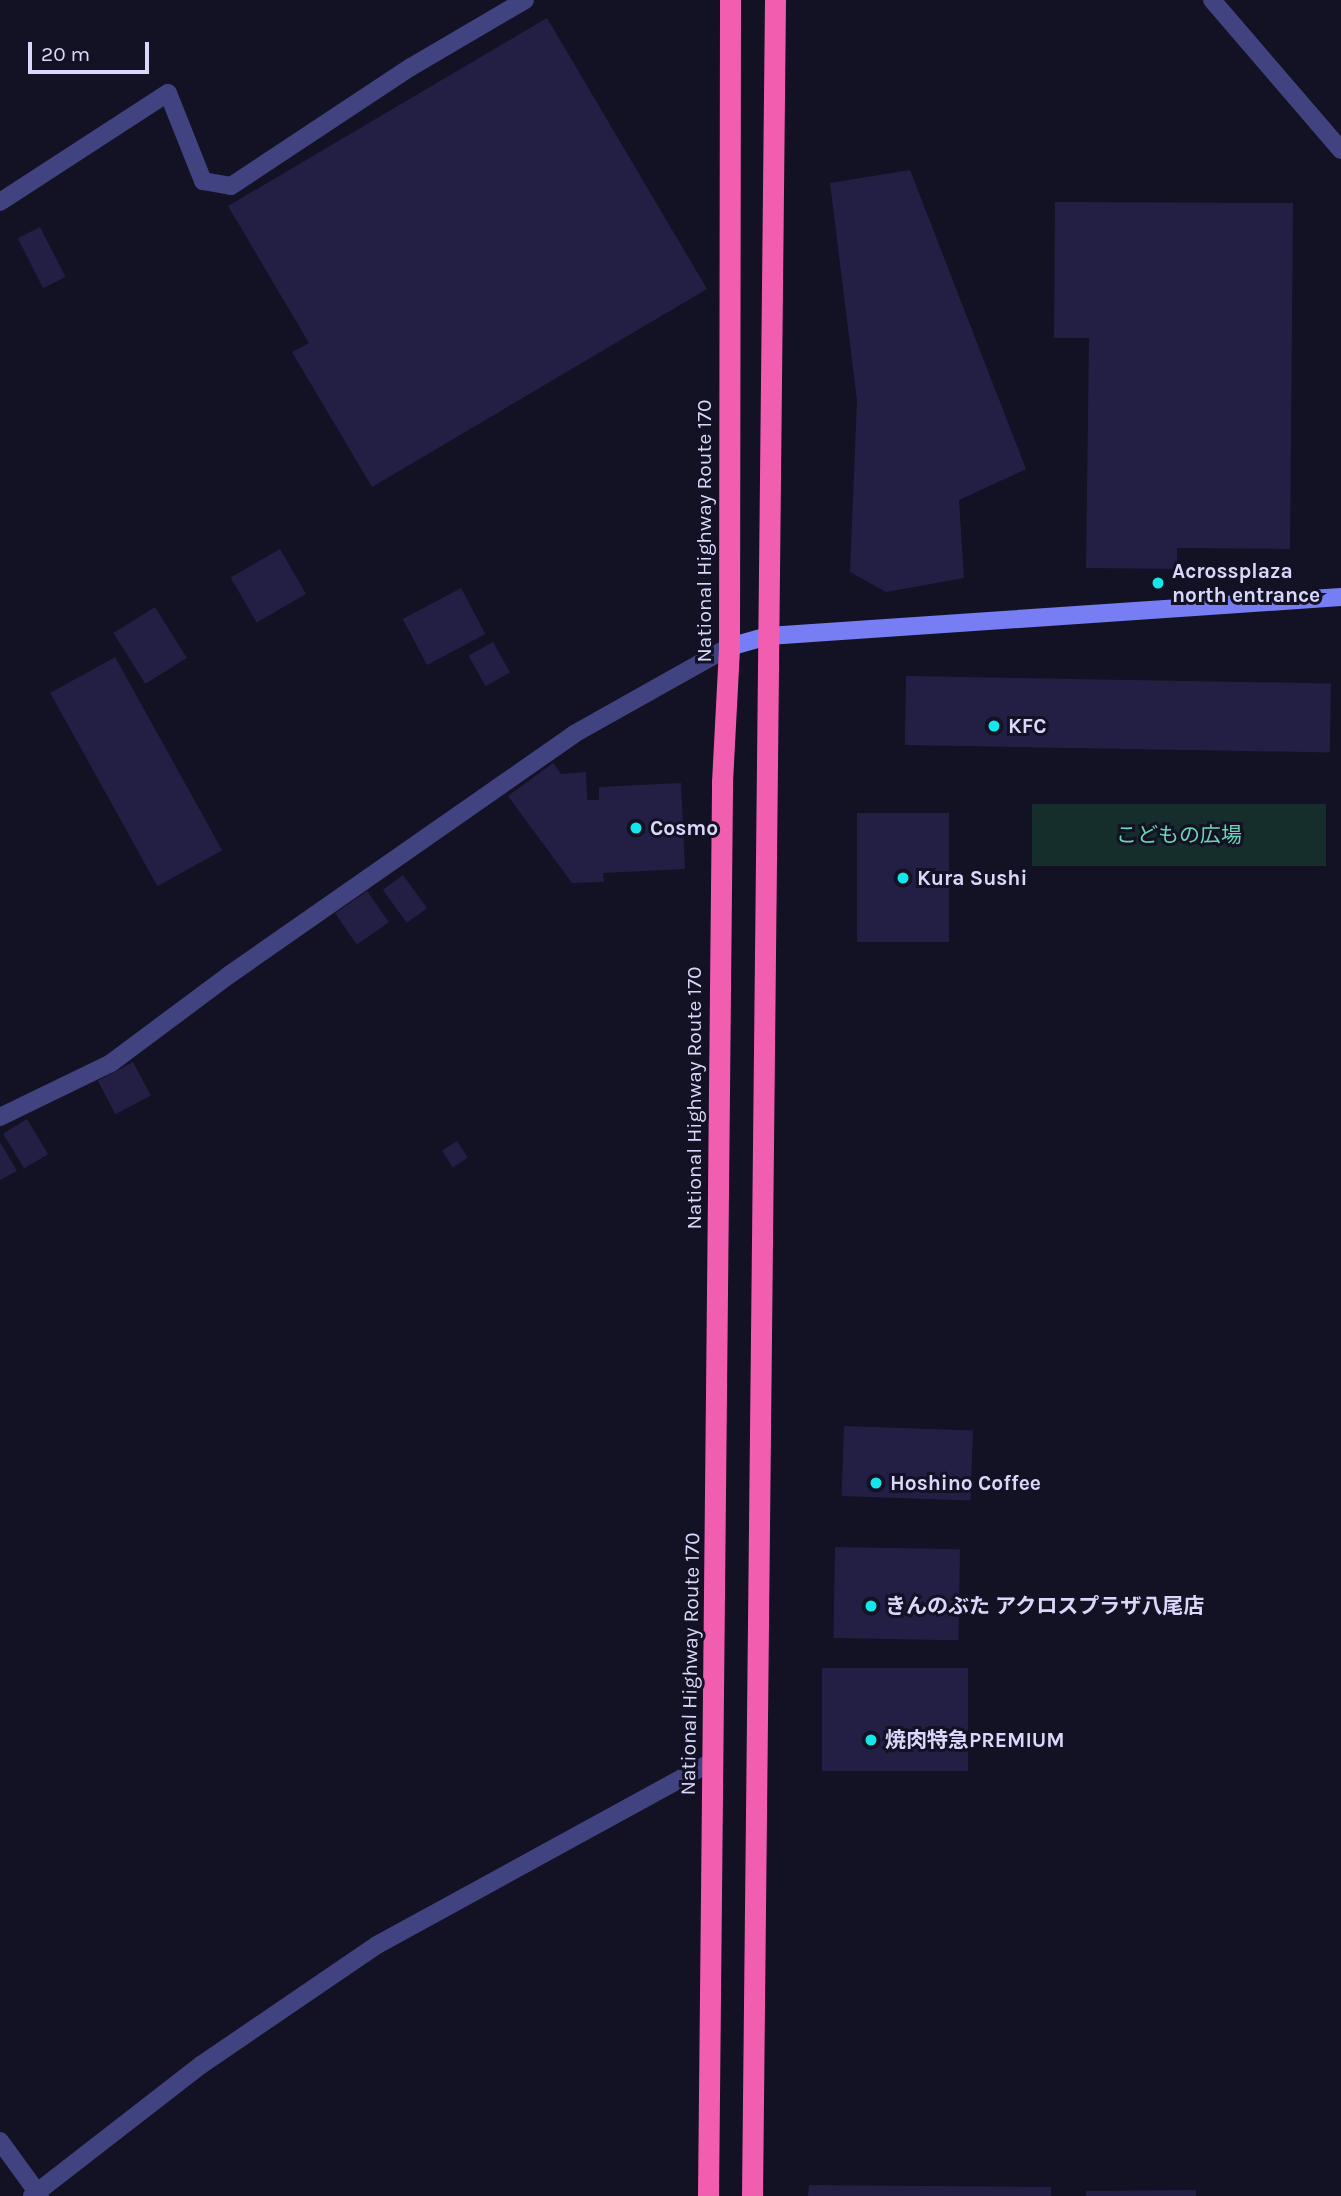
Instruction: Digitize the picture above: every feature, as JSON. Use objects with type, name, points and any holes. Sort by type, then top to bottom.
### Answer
[{"type":"highway","name":"National Highway Route 170","points":[[708,2196],[722,782],[729,647],[730,0]]},
{"type":"highway","points":[[752,2196],[775,0]]},
{"type":"street","points":[[0,202],[168,93],[203,181],[231,186],[411,67],[525,0]]},
{"type":"street","points":[[1212,0],[1341,150]]},
{"type":"street","points":[[0,1117],[111,1063],[229,975],[573,734],[729,647],[768,636],[1341,597]]},
{"type":"street","points":[[0,2141],[37,2195],[201,2065],[377,1945],[713,1761]]},
{"type":"green space","name":"こどもの広場","points":[[1032,804],[1326,804],[1326,866],[1032,866]]},
{"type":"building","points":[[547,18],[707,289],[372,487],[292,352],[309,343],[228,206]]},
{"type":"building","points":[[910,170],[1026,469],[959,500],[964,578],[886,592],[850,572],[857,400],[830,183]]},
{"type":"building","points":[[1055,202],[1293,203],[1290,549],[1177,548],[1177,569],[1086,568],[1089,338],[1054,338]]},
{"type":"building","points":[[40,227],[65,277],[43,288],[18,238]]},
{"type":"building","points":[[280,549],[306,594],[257,623],[231,578]]},
{"type":"building","points":[[461,588],[485,634],[427,665],[403,619]]},
{"type":"building","points":[[155,607],[187,658],[145,684],[113,633]]},
{"type":"building","points":[[493,642],[510,673],[485,686],[469,656]]},
{"type":"building","points":[[115,657],[222,850],[157,886],[50,693]]},
{"type":"building","points":[[906,676],[1331,683],[1330,752],[905,745]]},
{"type":"building","points":[[553,763],[561,774],[586,772],[587,800],[599,800],[599,787],[681,783],[685,869],[603,873],[604,882],[572,883],[508,796]]},
{"type":"building","points":[[857,813],[949,813],[949,942],[857,942]]},
{"type":"building","points":[[403,875],[427,908],[407,923],[383,890]]},
{"type":"building","points":[[367,891],[389,922],[357,944],[335,913]]},
{"type":"building","points":[[133,1062],[151,1096],[116,1114],[98,1081]]},
{"type":"building","points":[[27,1119],[48,1154],[24,1169],[3,1133]]},
{"type":"building","points":[[457,1141],[468,1158],[453,1168],[442,1151]]},
{"type":"building","points":[[0,1142],[17,1171],[0,1180]]},
{"type":"building","points":[[844,1426],[973,1431],[970,1500],[842,1496]]},
{"type":"building","points":[[835,1547],[960,1549],[958,1640],[833,1638]]},
{"type":"building","points":[[822,1668],[968,1668],[968,1771],[822,1771]]},
{"type":"building","points":[[809,2185],[1051,2187],[1051,2196],[808,2196]]},
{"type":"building","points":[[1196,2190],[1196,2196],[1086,2196],[1086,2191]]},
{"type":"place","name":"Acrossplaza north entrance","points":[[1158,583]]},
{"type":"place","name":"KFC","points":[[994,726]]},
{"type":"place","name":"Cosmo","points":[[636,828]]},
{"type":"place","name":"Kura Sushi","points":[[903,878]]},
{"type":"place","name":"Hoshino Coffee","points":[[876,1483]]},
{"type":"place","name":"きんのぶた アクロスプラザ八尾店","points":[[871,1606]]},
{"type":"place","name":"焼肉特急PREMIUM","points":[[871,1740]]}]
